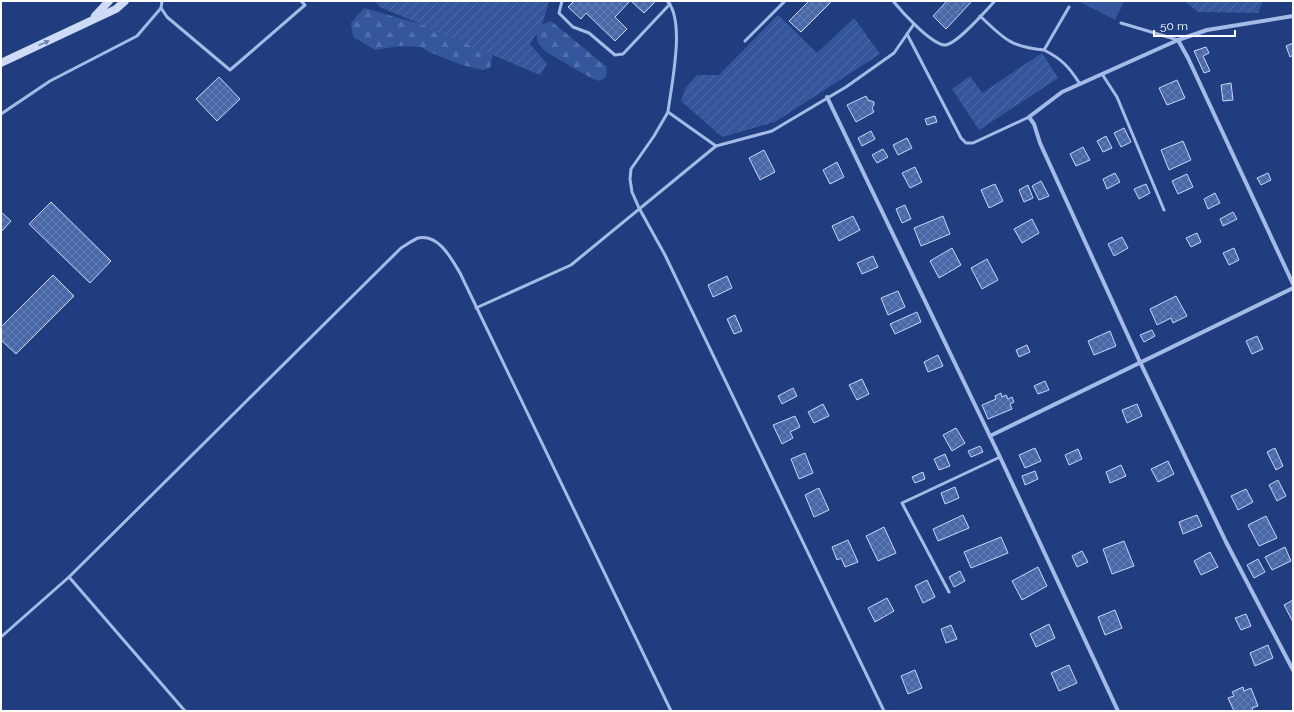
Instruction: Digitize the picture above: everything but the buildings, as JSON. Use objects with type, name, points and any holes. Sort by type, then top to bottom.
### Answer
[{"type":"main road","points":[[88,22],[109,1]]},
{"type":"main road","points":[[4,63],[116,9],[125,1]]},
{"type":"street","points":[[1293,16],[1207,30],[1178,40],[1062,92],[1029,117],[1034,124],[1040,143],[1140,362],[1226,542],[1293,670]]},
{"type":"street","points":[[1178,40],[1188,58],[1293,284]]},
{"type":"street","points":[[827,97],[1000,457],[1118,711]]},
{"type":"street","points":[[990,436],[1293,288]]},
{"type":"lane","points":[[1,114],[50,81],[137,36],[161,8],[162,1]]},
{"type":"lane","points":[[161,8],[167,17],[230,70],[305,5],[302,1]]},
{"type":"lane","points":[[562,1],[558,13],[573,27],[589,33],[615,54],[622,54],[670,4]]},
{"type":"lane","points":[[667,1],[670,4],[676,21],[676,42],[668,112],[654,136],[631,169],[632,192],[668,262],[884,711]]},
{"type":"lane","points":[[745,41],[785,1]]},
{"type":"lane","points":[[893,1],[914,24],[933,39],[944,45],[950,44],[959,37],[995,1]]},
{"type":"lane","points":[[1044,50],[1051,35],[1069,7]]},
{"type":"lane","points":[[980,16],[1008,42],[1022,47],[1044,50],[1058,57],[1070,68],[1080,84]]},
{"type":"lane","points":[[1121,23],[1178,40]]},
{"type":"lane","points":[[476,308],[571,264],[716,146],[772,131],[846,87],[894,53],[914,24]]},
{"type":"lane","points":[[907,34],[961,138],[966,144],[973,143],[1029,117]]},
{"type":"lane","points":[[1102,74],[1117,97],[1164,210]]},
{"type":"lane","points":[[668,112],[716,146]]},
{"type":"lane","points":[[1,637],[69,577],[401,248],[418,238],[433,240],[446,250],[476,308],[671,711]]},
{"type":"lane","points":[[949,592],[902,503],[1000,457]]},
{"type":"lane","points":[[69,577],[185,711]]},
{"type":"green space","points":[[375,1],[549,1],[543,22],[530,44],[547,64],[540,75],[380,7]]},
{"type":"green space","points":[[1078,1],[1124,1],[1115,20]]},
{"type":"green space","points":[[1184,1],[1263,1],[1258,13],[1198,12]]},
{"type":"green space","points":[[364,8],[489,44],[493,53],[490,68],[483,70],[462,65],[429,52],[421,47],[399,46],[375,50],[353,37],[351,23]]},
{"type":"green space","points":[[778,15],[817,53],[854,18],[880,54],[775,122],[722,137],[681,101],[686,87],[697,75],[719,75]]},
{"type":"green space","points":[[551,21],[607,67],[606,77],[600,81],[593,79],[546,52],[538,43],[536,32],[541,25]]},
{"type":"green space","points":[[1042,53],[1058,78],[979,130],[952,89],[970,76],[982,93]]}]
